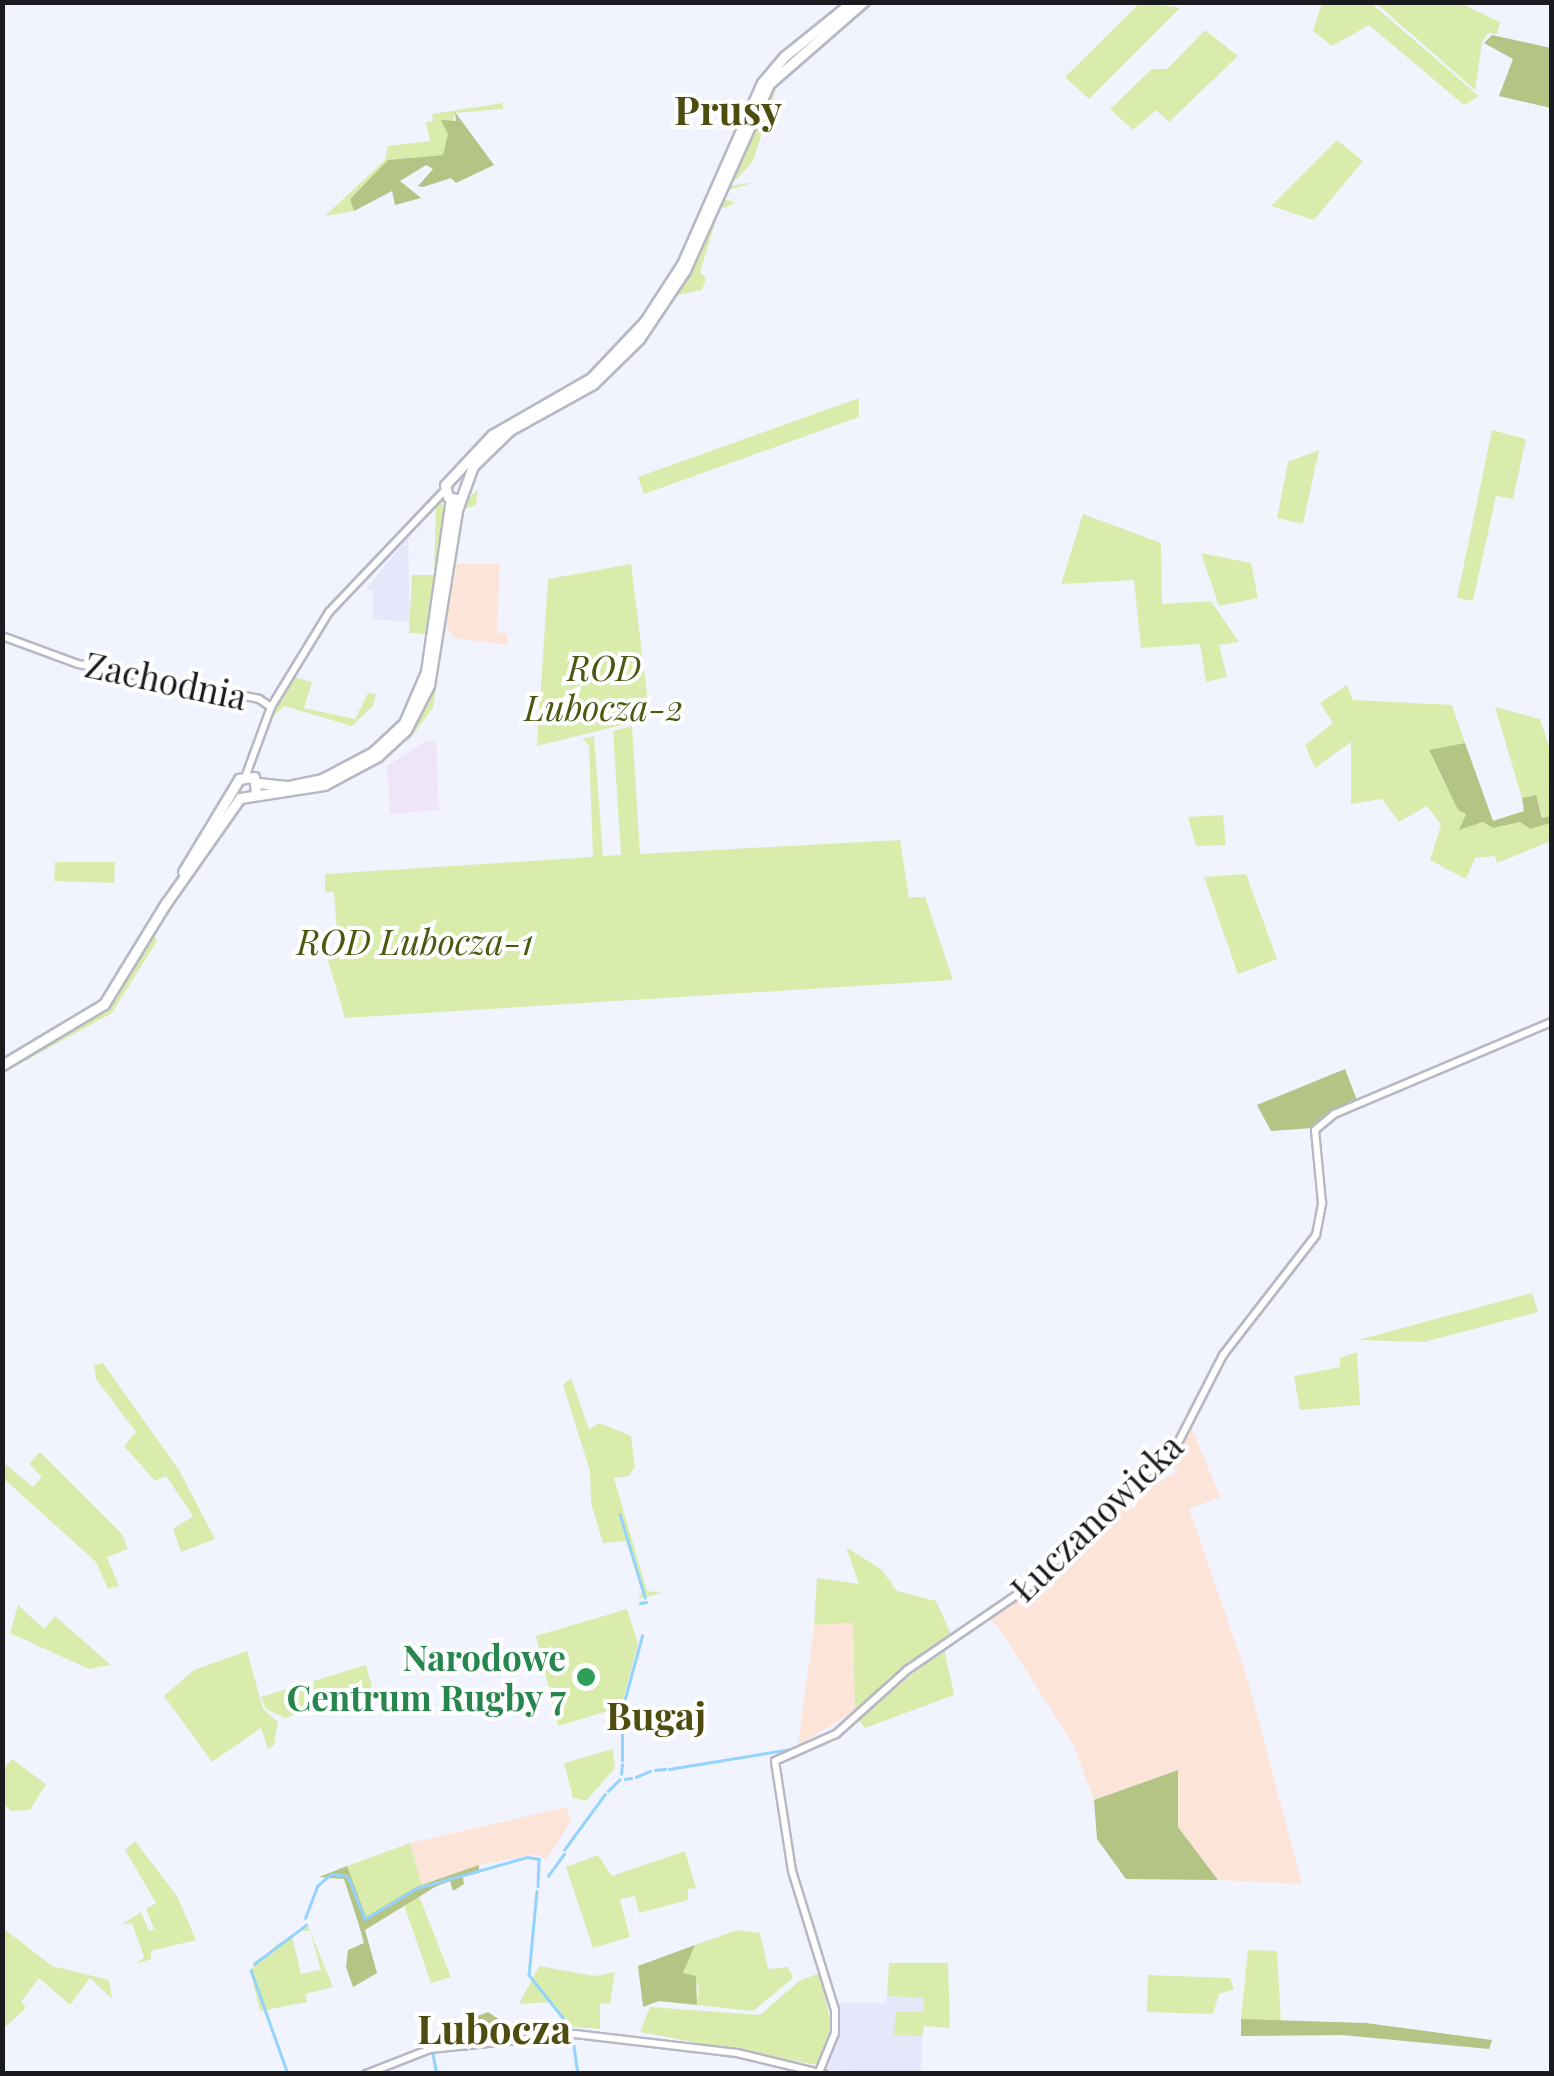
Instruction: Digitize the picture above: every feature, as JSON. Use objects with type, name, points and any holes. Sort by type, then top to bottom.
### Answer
[{"type":"main road","points":[[2,1065],[104,1004],[218,821],[241,792],[253,782],[289,786],[322,778],[372,752],[404,723],[426,672],[456,476],[492,435],[581,385],[625,345],[682,264],[766,78],[852,2]]},
{"type":"main road","points":[[451,496],[467,483],[492,444],[594,384],[639,339],[686,270],[770,84],[863,2]]},
{"type":"main road","points":[[456,476],[467,483]]},
{"type":"main road","points":[[241,792],[253,782]]},
{"type":"street","points":[[253,782],[254,752],[271,707],[330,612],[431,502],[451,496]]},
{"type":"street","name":"Zachodnia","points":[[2,636],[78,664],[259,699],[271,707]]},
{"type":"street","name":"Łuczanowicka","points":[[822,2073],[835,2033],[834,2004],[792,1871],[775,1761],[836,1734],[907,1670],[1031,1585],[1178,1444],[1223,1356],[1316,1235],[1322,1203],[1315,1130],[1334,1114],[1552,1022]]},
{"type":"street","points":[[366,2074],[430,2049],[575,2034],[735,2052],[822,2073]]},
{"type":"shaded area","points":[[408,538],[410,622],[373,619],[373,591],[366,589]]},
{"type":"shaded area","points":[[457,564],[500,564],[497,632],[508,634],[507,645],[454,638],[446,626]]},
{"type":"shaded area","points":[[425,741],[436,741],[439,810],[390,814],[387,766]]},
{"type":"shaded area","points":[[1192,1428],[1220,1497],[1189,1509],[1245,1670],[1302,1884],[1218,1880],[1178,1827],[1177,1770],[1094,1800],[1073,1744],[997,1625],[986,1619],[1068,1563],[1127,1500],[1176,1472],[1170,1454]]},
{"type":"shaded area","points":[[853,1623],[855,1711],[798,1745],[814,1625]]},
{"type":"shaded area","points":[[567,1807],[571,1821],[547,1859],[536,1854],[479,1865],[422,1885],[410,1843]]},
{"type":"shaded area","points":[[887,1996],[924,1998],[921,2073],[827,2070],[840,2033],[839,2003],[885,2003]]},
{"type":"green space","points":[[1141,2],[1180,8],[1089,99],[1065,77]]},
{"type":"green space","points":[[868,3],[874,4],[780,79]]},
{"type":"green space","points":[[1322,3],[1371,3],[1479,96],[1464,105],[1369,25],[1332,46],[1313,31]]},
{"type":"green space","points":[[1376,3],[1460,3],[1500,22],[1497,34],[1488,33],[1482,43],[1475,90]]},
{"type":"green space","points":[[1205,30],[1238,56],[1169,122],[1156,110],[1133,130],[1110,109],[1152,69],[1167,69]]},
{"type":"green space","points":[[1492,35],[1551,48],[1551,108],[1499,96],[1513,59],[1484,43]]},
{"type":"green space","points":[[779,80],[753,161],[730,186],[755,182],[726,191],[724,199],[736,203],[719,210],[700,272],[706,278],[702,290],[674,296],[771,87]]},
{"type":"green space","points":[[503,103],[503,109],[455,113],[444,155],[388,160],[350,199],[354,211],[325,216],[385,160],[388,146],[430,141],[426,122],[433,121],[432,114]]},
{"type":"green space","points":[[455,112],[494,165],[456,183],[451,178],[418,186],[433,169],[426,165],[400,181],[421,198],[395,205],[392,191],[354,211],[350,199],[388,160],[443,155],[448,134],[441,120],[456,121]]},
{"type":"green space","points":[[1337,140],[1363,161],[1314,220],[1271,206]]},
{"type":"green space","points":[[859,398],[859,417],[644,494],[638,477]]},
{"type":"green space","points":[[1492,430],[1526,439],[1513,499],[1496,496],[1473,601],[1457,598]]},
{"type":"green space","points":[[1319,450],[1303,524],[1277,518],[1288,462]]},
{"type":"green space","points":[[478,489],[476,505],[465,509],[433,708],[406,744],[435,679],[462,505]]},
{"type":"green space","points":[[442,502],[446,513],[426,634],[409,633],[412,575],[434,575],[436,504]]},
{"type":"green space","points":[[1083,514],[1161,543],[1162,604],[1211,601],[1239,642],[1219,645],[1227,677],[1206,682],[1200,644],[1141,648],[1134,580],[1061,584]]},
{"type":"green space","points":[[1201,553],[1251,563],[1258,598],[1219,606]]},
{"type":"green space","name":"ROD Lubocza-2","points":[[631,564],[650,718],[537,746],[548,579]]},
{"type":"green space","points":[[294,677],[312,682],[304,708],[355,719],[368,693],[376,694],[373,706],[352,726],[284,706],[270,720]]},
{"type":"green space","points":[[1347,685],[1353,700],[1452,705],[1465,743],[1429,751],[1458,810],[1466,813],[1461,829],[1484,822],[1493,828],[1520,822],[1530,829],[1551,823],[1551,841],[1497,863],[1495,856],[1475,858],[1466,879],[1430,860],[1441,825],[1427,806],[1399,822],[1382,799],[1351,804],[1351,742],[1315,768],[1305,745],[1333,723],[1320,703]]},
{"type":"green space","points":[[1495,707],[1540,719],[1551,753],[1551,816],[1543,818],[1536,796],[1522,798]]},
{"type":"green space","name":"ROD Lubocza-1","points":[[632,726],[640,854],[900,840],[909,897],[925,897],[953,980],[345,1018],[326,954],[338,948],[334,892],[325,892],[325,874],[593,857],[589,745],[582,739],[594,736],[603,856],[621,855],[613,731]]},
{"type":"green space","points":[[1465,743],[1493,821],[1524,811],[1522,798],[1536,795],[1542,818],[1551,816],[1551,823],[1530,829],[1520,822],[1493,828],[1483,822],[1459,830],[1466,814],[1458,810],[1429,750]]},
{"type":"green space","points":[[1223,815],[1226,845],[1196,846],[1188,817]]},
{"type":"green space","points":[[55,862],[115,862],[114,883],[54,881]]},
{"type":"green space","points":[[1246,874],[1277,959],[1238,974],[1204,877]]},
{"type":"green space","points":[[153,932],[157,941],[112,1013],[16,1066],[17,1060],[107,1006]]},
{"type":"green space","points":[[1345,1069],[1358,1103],[1324,1116],[1313,1128],[1271,1131],[1257,1105]]},
{"type":"green space","points":[[1532,1293],[1538,1312],[1424,1342],[1358,1340]]},
{"type":"green space","points":[[1357,1352],[1360,1405],[1300,1410],[1294,1376],[1340,1367],[1340,1358]]},
{"type":"green space","points":[[103,1363],[179,1470],[215,1539],[181,1552],[173,1529],[193,1516],[166,1476],[155,1481],[124,1446],[136,1432],[96,1379],[94,1365]]},
{"type":"green space","points":[[571,1378],[589,1429],[600,1423],[631,1436],[635,1467],[629,1476],[614,1478],[647,1591],[662,1593],[638,1599],[642,1592],[626,1541],[603,1543],[591,1503],[590,1471],[563,1385]]},
{"type":"green space","points":[[40,1452],[122,1534],[128,1549],[107,1557],[119,1586],[108,1589],[96,1562],[3,1478],[3,1462],[33,1487],[42,1477],[29,1464]]},
{"type":"green space","points":[[846,1547],[882,1570],[897,1591],[936,1601],[951,1634],[855,1711],[853,1623],[814,1625],[817,1578],[859,1584]]},
{"type":"green space","points":[[18,1605],[44,1629],[55,1616],[111,1665],[89,1669],[10,1633]]},
{"type":"green space","name":"Narodowe Centrum Rugby 7","points":[[627,1609],[638,1644],[623,1700],[618,1708],[558,1726],[536,1636]]},
{"type":"green space","points":[[944,1648],[954,1695],[865,1728],[858,1719]]},
{"type":"green space","points":[[247,1651],[263,1709],[278,1722],[274,1745],[268,1749],[261,1728],[212,1762],[164,1696],[194,1670]]},
{"type":"green space","points":[[366,1665],[372,1687],[285,1718],[266,1709],[261,1697]]},
{"type":"green space","points":[[613,1749],[615,1768],[586,1801],[573,1798],[564,1763]]},
{"type":"green space","points":[[12,1759],[46,1784],[30,1810],[12,1811],[3,1804],[3,1769]]},
{"type":"green space","points":[[1178,1770],[1178,1827],[1218,1880],[1126,1879],[1097,1839],[1094,1800]]},
{"type":"green space","points":[[135,1841],[177,1896],[196,1940],[151,1951],[151,1959],[136,1964],[144,1957],[132,1923],[121,1925],[141,1912],[149,1931],[154,1929],[146,1909],[156,1903],[125,1850]]},
{"type":"green space","points":[[410,1843],[422,1885],[365,1918],[347,1866]]},
{"type":"green space","points":[[685,1851],[696,1888],[688,1889],[688,1900],[639,1913],[635,1896],[620,1899],[630,1937],[593,1948],[566,1867],[598,1855],[612,1876]]},
{"type":"green space","points":[[479,1865],[479,1873],[463,1877],[464,1884],[453,1891],[450,1881],[435,1887],[365,1930],[377,1973],[353,1987],[346,1967],[348,1950],[364,1943],[358,1922],[344,1879],[319,1877],[347,1866],[366,1917],[416,1887]]},
{"type":"green space","points":[[419,1896],[451,1977],[431,1983],[404,1905]]},
{"type":"green space","points":[[308,1926],[333,1987],[306,1994],[307,2002],[260,2011],[250,1970],[276,1945],[292,1936],[301,1974],[321,1970],[310,1931],[301,1931]]},
{"type":"green space","points":[[3,1928],[52,1966],[109,1980],[112,1999],[90,1978],[70,2005],[39,1978],[21,2002],[26,2008],[3,2029]]},
{"type":"green space","points":[[737,1930],[760,1933],[768,1969],[788,1967],[793,1978],[753,2011],[697,2005],[699,1986],[682,1973],[695,1945]]},
{"type":"green space","points":[[695,1945],[683,1973],[696,1976],[697,2005],[659,2001],[643,2007],[638,1966]]},
{"type":"green space","points":[[1248,1950],[1277,1951],[1281,2022],[1241,2019]]},
{"type":"green space","points":[[889,1963],[948,1963],[950,2028],[924,2026],[922,2036],[894,2035],[896,2012],[923,2012],[924,1998],[887,1996]]},
{"type":"green space","points":[[539,1966],[595,1976],[615,1972],[610,2004],[600,2003],[600,2029],[573,2027],[552,2002],[519,2004]]},
{"type":"green space","points":[[820,1973],[831,2025],[817,2065],[640,2032],[650,2007],[760,2015],[799,1981]]},
{"type":"green space","points":[[1148,1975],[1230,1978],[1234,1989],[1219,1994],[1213,2014],[1147,2012]]},
{"type":"green space","points":[[488,2012],[500,2020],[497,2038],[455,2043],[462,2022]]},
{"type":"green space","points":[[1241,2019],[1366,2023],[1492,2040],[1489,2049],[1342,2035],[1241,2036]]},
{"type":"waterway","points":[[383,560],[402,540]]},
{"type":"waterway","points":[[620,1514],[645,1597]]},
{"type":"waterway","points":[[1019,1589],[1033,1579]]},
{"type":"waterway","points":[[640,1603],[646,1602]]},
{"type":"waterway","points":[[940,1643],[969,1624]]},
{"type":"waterway","points":[[622,1761],[622,1709],[642,1636]]},
{"type":"waterway","points":[[669,1769],[791,1749]]},
{"type":"waterway","points":[[621,1774],[622,1765]]},
{"type":"waterway","points":[[655,1770],[665,1769]]},
{"type":"waterway","points":[[636,1777],[650,1771]]},
{"type":"waterway","points":[[625,1779],[631,1778]]},
{"type":"waterway","points":[[608,1791],[619,1780]]},
{"type":"waterway","points":[[564,1850],[605,1794]]},
{"type":"waterway","points":[[548,1876],[564,1854]]},
{"type":"waterway","points":[[305,1918],[317,1886],[331,1874],[348,1876],[365,1919],[417,1888],[527,1857],[539,1859],[538,1886]]},
{"type":"waterway","points":[[537,1891],[529,1975],[572,2029]]},
{"type":"waterway","points":[[254,1964],[306,1925]]},
{"type":"waterway","points":[[251,1970],[288,2074]]},
{"type":"waterway","points":[[573,2039],[578,2074]]},
{"type":"waterway","points":[[433,2054],[437,2074]]},
{"type":"place","name":"Narodowe Centrum Rugby 7","points":[[586,1677]]},
{"type":"district","name":"Prusy","points":[[728,109]]},
{"type":"district","name":"Bugaj","points":[[656,1715]]},
{"type":"district","name":"Lubocza","points":[[494,2028]]}]
